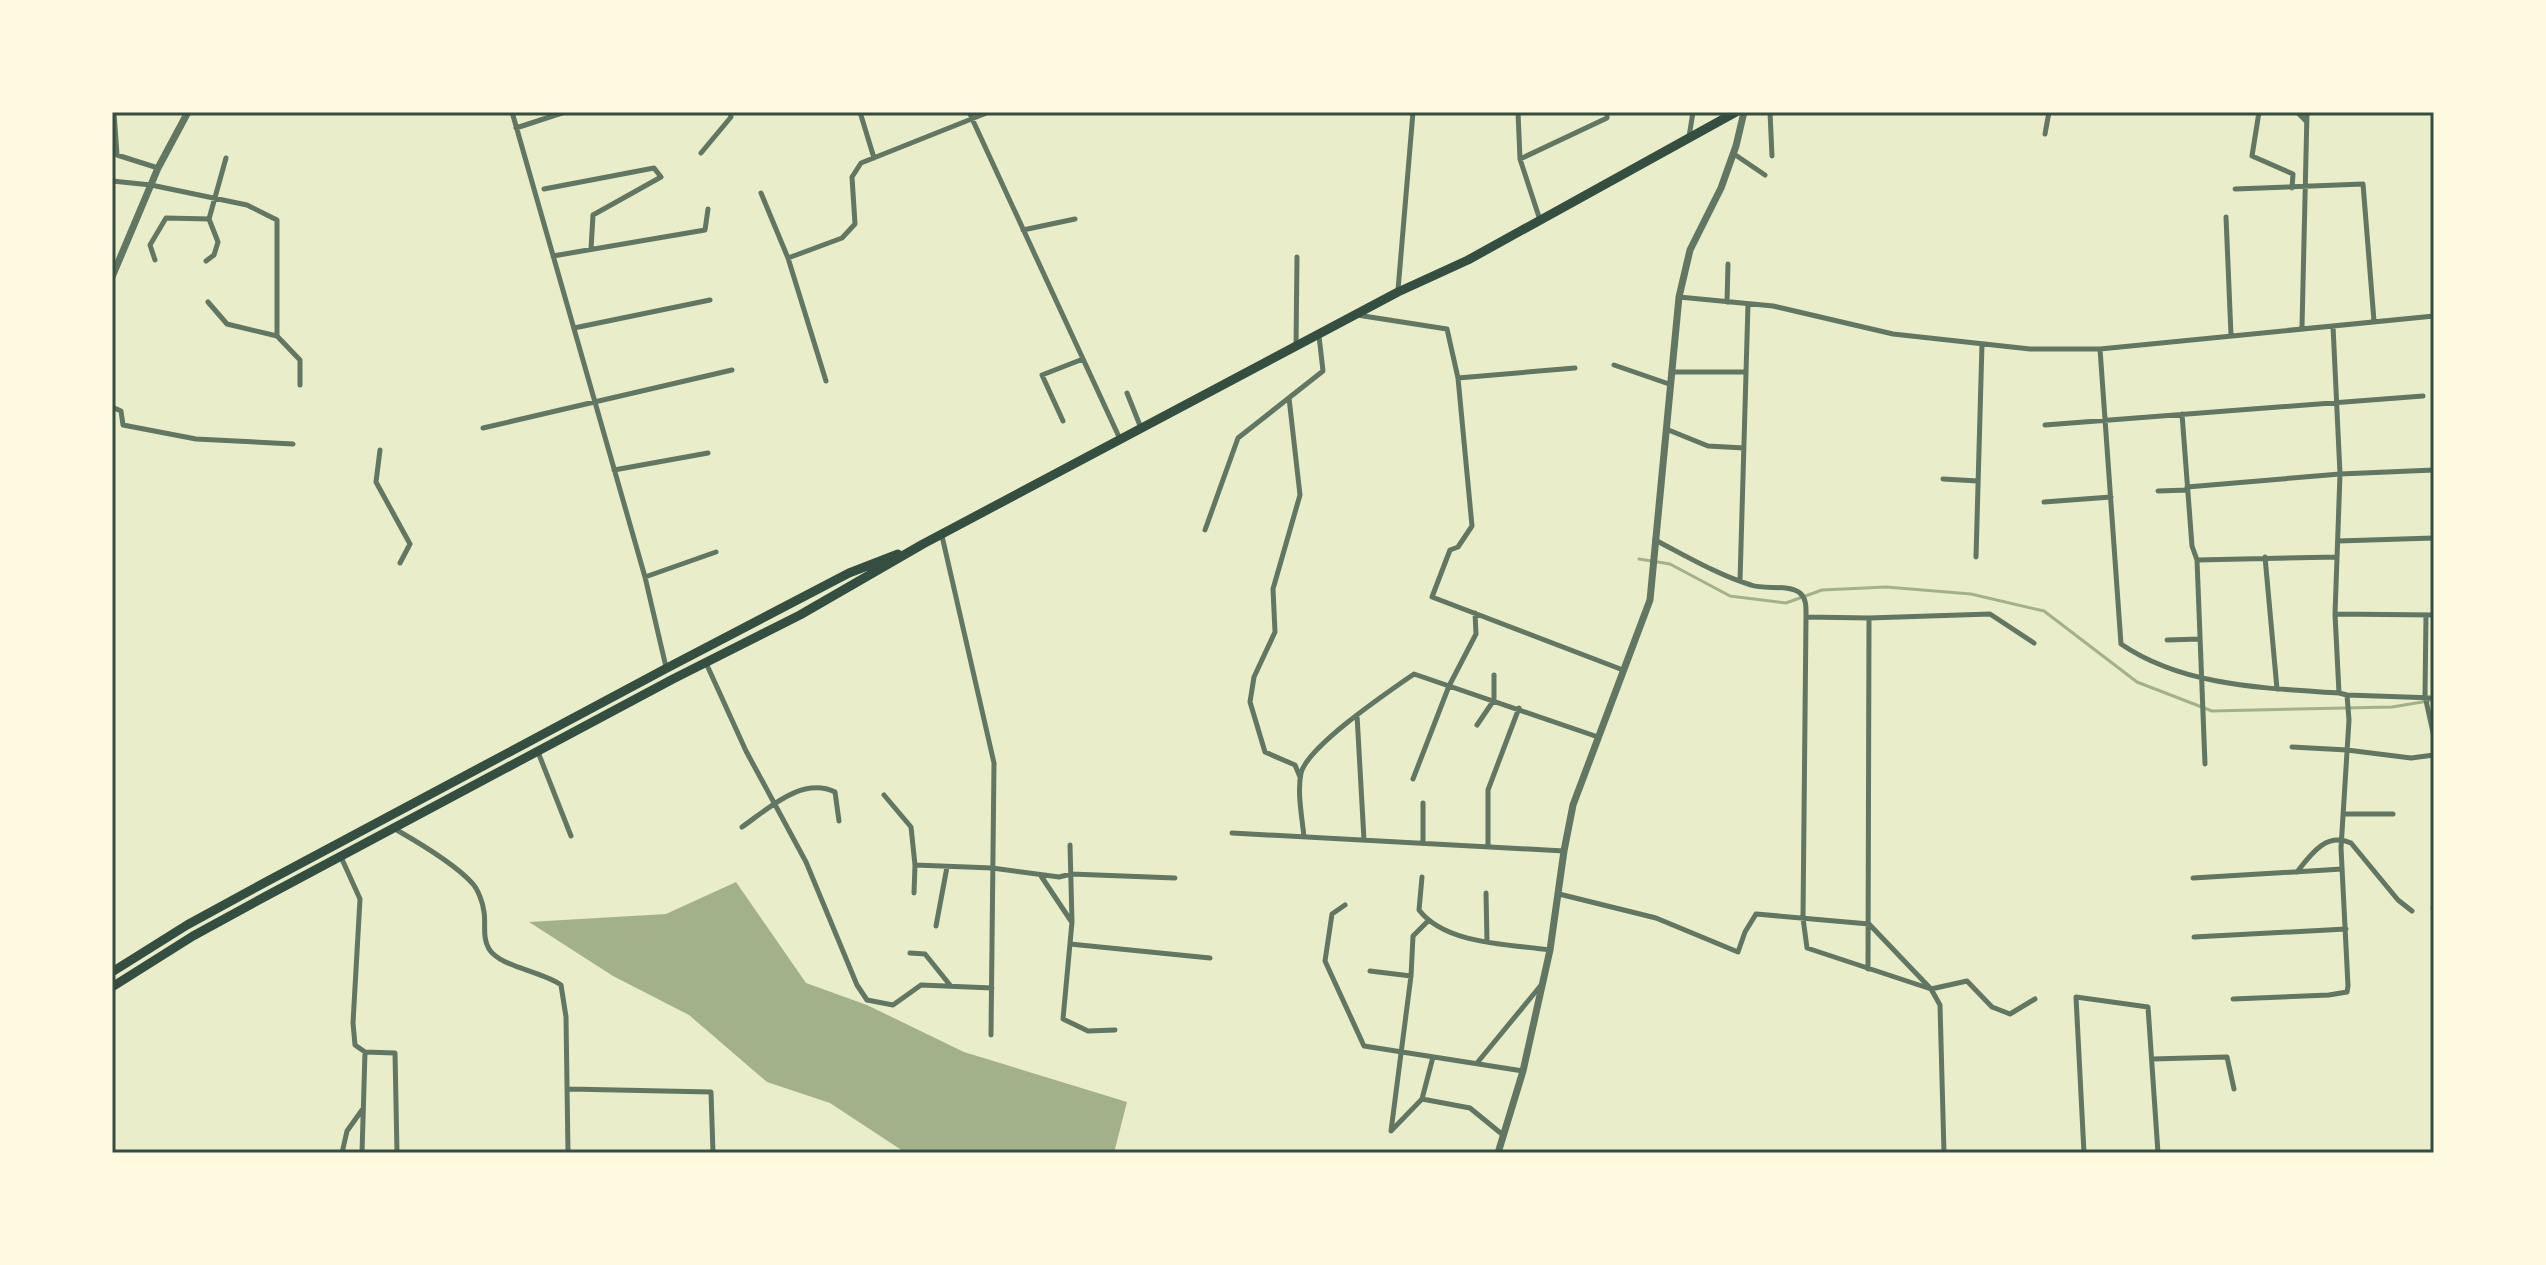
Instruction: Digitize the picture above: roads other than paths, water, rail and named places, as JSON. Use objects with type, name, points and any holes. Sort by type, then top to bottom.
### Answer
[{"type":"highway","points":[[112,972],[187,925],[667,668],[849,573],[942,535],[1398,292],[1468,260],[1736,112]]},
{"type":"highway","points":[[112,987],[193,936],[800,615],[923,544]]},
{"type":"highway","points":[[479,769],[486,780]]},
{"type":"street","points":[[114,112],[117,155],[158,168]]},
{"type":"street","points":[[112,277],[158,168],[188,112]]},
{"type":"street","points":[[512,112],[645,577],[667,668]]},
{"type":"street","points":[[516,128],[565,112]]},
{"type":"street","points":[[701,153],[731,117],[730,112]]},
{"type":"street","points":[[860,112],[874,158]]},
{"type":"street","points":[[788,258],[842,238],[855,224],[852,177],[861,163],[971,115],[989,112]]},
{"type":"street","points":[[1398,292],[1413,112]]},
{"type":"street","points":[[1518,112],[1520,159],[1540,220]]},
{"type":"street","points":[[1520,159],[1607,118],[1607,112]]},
{"type":"street","points":[[1689,138],[1693,112]]},
{"type":"street","points":[[1498,1153],[1523,1071],[1543,983],[1573,805],[1650,600],[1670,372],[1679,297],[1690,250],[1721,188],[1734,154],[1744,112]]},
{"type":"street","points":[[1770,112],[1772,156]]},
{"type":"street","points":[[2045,134],[2049,112]]},
{"type":"street","points":[[2259,112],[2252,156],[2293,174],[2292,188]]},
{"type":"street","points":[[2297,112],[2306,121]]},
{"type":"street","points":[[2302,327],[2307,112]]},
{"type":"street","points":[[971,115],[1121,440]]},
{"type":"street","points":[[1734,154],[1765,175]]},
{"type":"street","points":[[206,261],[214,255],[218,242],[209,219],[226,158]]},
{"type":"street","points":[[544,189],[654,168],[661,177],[593,215],[591,249]]},
{"type":"street","points":[[112,181],[151,185],[247,205],[277,220],[277,336]]},
{"type":"street","points":[[2235,189],[2363,184],[2374,321]]},
{"type":"street","points":[[761,193],[788,258],[826,381]]},
{"type":"street","points":[[553,256],[705,230],[708,209]]},
{"type":"street","points":[[2226,217],[2231,335]]},
{"type":"street","points":[[155,260],[150,245],[166,218],[209,219]]},
{"type":"street","points":[[1023,230],[1075,219]]},
{"type":"street","points":[[1296,347],[1297,257]]},
{"type":"street","points":[[1727,302],[1728,264]]},
{"type":"street","points":[[1679,297],[1773,306],[1893,334],[2030,349],[2100,349],[2434,316]]},
{"type":"street","points":[[574,328],[710,300]]},
{"type":"street","points":[[208,302],[227,324],[277,336],[300,360],[300,385]]},
{"type":"street","points":[[1740,581],[1748,304]]},
{"type":"street","points":[[1356,315],[1447,329],[1458,378],[1472,526],[1458,547],[1450,550],[1432,597],[1623,670]]},
{"type":"street","points":[[2333,326],[2340,474],[2335,614],[2339,693]]},
{"type":"street","points":[[1205,530],[1238,438],[1323,371],[1318,335]]},
{"type":"street","points":[[1976,557],[1982,344]]},
{"type":"street","points":[[2100,349],[2121,644],[2179,673],[2201,678],[2347,695],[2429,697]]},
{"type":"street","points":[[1063,421],[1042,375],[1083,359]]},
{"type":"street","points":[[1614,365],[1669,384]]},
{"type":"street","points":[[1458,378],[1575,368]]},
{"type":"street","points":[[483,428],[732,370]]},
{"type":"street","points":[[1670,372],[1746,372]]},
{"type":"street","points":[[1127,393],[1141,429]]},
{"type":"street","points":[[2045,425],[2423,396]]},
{"type":"street","points":[[1289,398],[1300,495],[1273,589],[1275,632],[1254,677],[1250,702],[1265,752],[1295,765],[1300,777],[1304,837]]},
{"type":"street","points":[[112,407],[121,411],[123,425],[196,439],[293,444]]},
{"type":"street","points":[[2182,414],[2192,546],[2197,560],[2205,764]]},
{"type":"street","points":[[1665,429],[1708,446],[1744,448]]},
{"type":"street","points":[[380,450],[376,482],[410,544],[400,563]]},
{"type":"street","points":[[614,470],[708,453]]},
{"type":"street","points":[[2158,491],[2340,474],[2434,470]]},
{"type":"street","points":[[1943,479],[1978,481]]},
{"type":"street","points":[[2044,502],[2111,497]]},
{"type":"street","points":[[942,535],[994,763],[991,1035]]},
{"type":"street","points":[[2338,541],[2434,538]]},
{"type":"street","points":[[1654,540],[1754,587],[1789,589],[1801,595],[1806,617],[1803,918],[1807,948],[1931,989],[1967,981],[1992,1007],[2010,1014],[2035,999]]},
{"type":"street","points":[[645,577],[716,552]]},
{"type":"street","points":[[2265,557],[2277,689]]},
{"type":"street","points":[[2197,560],[2337,557]]},
{"type":"street","points":[[1413,779],[1449,686],[1476,634],[1475,613]]},
{"type":"street","points":[[1806,617],[1990,614],[2034,643]]},
{"type":"street","points":[[2335,614],[2434,615]]},
{"type":"street","points":[[2426,615],[2427,707],[2434,737]]},
{"type":"street","points":[[1868,969],[1869,618]]},
{"type":"street","points":[[2167,640],[2200,639]]},
{"type":"street","points":[[706,662],[746,751],[806,862],[857,985],[867,1000],[893,1005],[921,985],[992,988]]},
{"type":"street","points":[[1300,777],[1305,762],[1357,714],[1414,674],[1598,737]]},
{"type":"street","points":[[1477,725],[1494,700],[1494,675]]},
{"type":"street","points":[[2233,999],[2347,992],[2342,839],[2349,720],[2347,695]]},
{"type":"street","points":[[1488,846],[1488,790],[1519,708]]},
{"type":"street","points":[[1357,714],[1364,840]]},
{"type":"street","points":[[2292,747],[2411,758],[2434,755]]},
{"type":"street","points":[[538,752],[571,836]]},
{"type":"street","points":[[742,827],[800,790],[826,788],[835,792],[839,821]]},
{"type":"street","points":[[884,795],[911,827],[914,893]]},
{"type":"street","points":[[1423,803],[1423,843]]},
{"type":"street","points":[[2344,814],[2393,814]]},
{"type":"street","points":[[394,829],[475,885],[484,911],[487,947],[494,955],[551,977],[561,985],[566,1017],[568,1153]]},
{"type":"street","points":[[1232,833],[1564,851]]},
{"type":"street","points":[[2297,872],[2318,846],[2342,839],[2351,843],[2398,900],[2412,911]]},
{"type":"street","points":[[1070,845],[1072,922],[1063,1019],[1088,1031],[1115,1030]]},
{"type":"street","points":[[341,857],[360,899],[353,1023],[355,1045],[365,1052],[395,1053],[397,1153]]},
{"type":"street","points":[[915,865],[992,868],[1059,877],[1071,874],[1175,878]]},
{"type":"street","points":[[936,926],[947,867]]},
{"type":"street","points":[[2193,878],[2342,869]]},
{"type":"street","points":[[1040,875],[1072,922]]},
{"type":"street","points":[[1422,877],[1419,910],[1428,921],[1457,936],[1550,950]]},
{"type":"street","points":[[1486,893],[1487,941]]},
{"type":"street","points":[[1559,894],[1656,918],[1738,952],[1756,914],[1869,924],[1931,989],[1940,1005],[1944,1153]]},
{"type":"street","points":[[1345,905],[1332,914],[1325,961],[1364,1046],[1523,1071]]},
{"type":"street","points":[[1428,921],[1413,936],[1411,976],[1391,1131],[1422,1099],[1433,1057]]},
{"type":"street","points":[[2194,937],[2346,929]]},
{"type":"street","points":[[1070,944],[1210,958]]},
{"type":"street","points":[[910,953],[925,954],[951,986]]},
{"type":"street","points":[[1370,971],[1411,976]]},
{"type":"street","points":[[1476,1063],[1543,983]]},
{"type":"street","points":[[2084,1153],[2076,997],[2148,1007],[2158,1153]]},
{"type":"street","points":[[362,1153],[365,1052]]},
{"type":"street","points":[[2152,1059],[2227,1057],[2234,1089]]},
{"type":"street","points":[[569,1089],[711,1092],[713,1153]]},
{"type":"street","points":[[1422,1099],[1470,1108],[1503,1135]]},
{"type":"street","points":[[342,1153],[347,1131],[363,1109]]},
{"type":"waterway","points":[[1639,559],[1670,564],[1730,596],[1786,603],[1822,590],[1886,587],[1971,594],[2044,611],[2137,682],[2212,711],[2392,707],[2434,700]]}]
